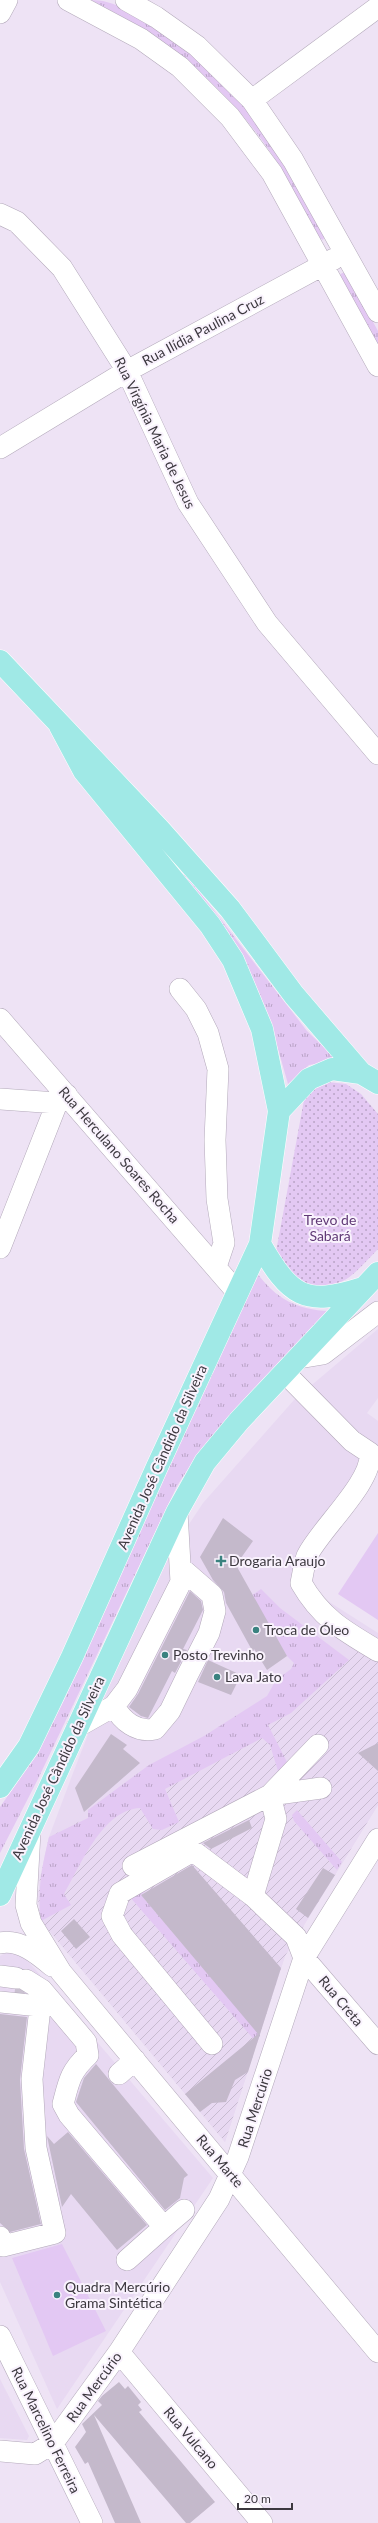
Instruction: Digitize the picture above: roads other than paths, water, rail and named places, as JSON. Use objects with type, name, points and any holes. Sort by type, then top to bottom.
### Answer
[{"type":"main road","points":[[4,670],[159,828],[225,904],[294,995],[372,1081]]},
{"type":"main road","name":"Avenida José Cândido da Silveira","points":[[0,1787],[29,1746],[72,1657],[260,1244],[279,1111],[262,1029],[233,960],[210,925],[84,771],[60,726]]},
{"type":"main road","points":[[279,1111],[309,1079],[332,1069],[372,1081]]},
{"type":"main road","points":[[260,1244],[275,1270],[290,1288],[310,1297],[335,1297],[371,1280]]},
{"type":"main road","name":"Avenida José Cândido da Silveira","points":[[0,1895],[177,1512],[205,1462],[239,1422],[371,1280]]},
{"type":"street","points":[[0,13],[7,0]]},
{"type":"street","points":[[68,0],[142,39],[180,67],[230,117],[272,173],[378,366]]},
{"type":"street","points":[[126,0],[156,17],[197,46],[252,100],[293,160],[378,312]]},
{"type":"street","points":[[252,100],[378,7]]},
{"type":"street","name":"Rua Virgínia Maria de Jesus","points":[[0,214],[17,222],[62,268],[127,372],[192,510],[267,623],[378,754]]},
{"type":"street","name":"Rua Ilídia Paulina Cruz","points":[[0,448],[127,372],[345,252]]},
{"type":"street","points":[[180,989],[196,1009],[208,1033],[218,1069],[215,1140],[217,1199],[224,1243],[216,1267]]},
{"type":"street","name":"Rua Herculano Soares Rocha","points":[[0,1019],[62,1099],[216,1267],[237,1292]]},
{"type":"street","points":[[0,1099],[62,1099],[0,1248]]},
{"type":"street","points":[[378,1312],[322,1354],[292,1365],[352,1441],[370,1453],[371,1462],[361,1480],[307,1556],[301,1583],[312,1603],[323,1615],[378,1651]]},
{"type":"street","points":[[77,1727],[114,1706],[127,1689],[181,1582],[177,1512]]},
{"type":"street","points":[[114,1706],[121,1719],[145,1732],[155,1730],[170,1711],[209,1633],[216,1611],[212,1595],[181,1568]]},
{"type":"street","points":[[133,1866],[270,1794],[318,1745]]},
{"type":"street","points":[[270,1794],[321,1788]]},
{"type":"street","points":[[253,1896],[276,1819],[270,1794]]},
{"type":"street","name":"Rua Marte","points":[[30,1829],[26,1905],[31,1923],[61,1972],[378,2352]]},
{"type":"street","name":"Rua Mercúrio","points":[[53,2443],[119,2352],[219,2199],[238,2157],[304,1958],[378,1839]]},
{"type":"street","name":"Rua Creta","points":[[212,2044],[122,1935],[112,1916],[120,1893],[193,1851],[253,1896],[296,1937],[304,1958],[378,2044]]},
{"type":"street","name":"Rua Marte","points":[[0,1943],[19,1945],[33,1950],[61,1972]]},
{"type":"street","points":[[20,1988],[86,2042],[88,2055],[74,2067],[68,2080],[63,2104],[69,2115],[164,2227]]},
{"type":"street","points":[[0,2237],[3,2246],[55,2233],[36,2148],[32,2079],[20,1988]]},
{"type":"street","points":[[119,2074],[135,2060]]},
{"type":"street","points":[[127,2260],[184,2210]]},
{"type":"street","name":"Rua Marcelino Ferreira","points":[[0,2336],[92,2523]]},
{"type":"street","name":"Rua Vulcano","points":[[119,2352],[262,2523]]},
{"type":"street","points":[[0,2451],[35,2454],[53,2443]]},
{"type":"tunnel","points":[[15,1989],[25,1990]]},
{"type":"place","name":"Drogaria Araujo","points":[[221,1561]]},
{"type":"place","name":"Troca de Óleo","points":[[256,1630]]},
{"type":"place","name":"Posto Trevinho","points":[[165,1655]]},
{"type":"place","name":"Lava Jato","points":[[217,1677]]},
{"type":"place","name":"Quadra Mercúrio Grama Sintética","points":[[57,2295]]},
{"type":"park label","name":"Trevo de Sabará","points":[[330,1228]]}]
